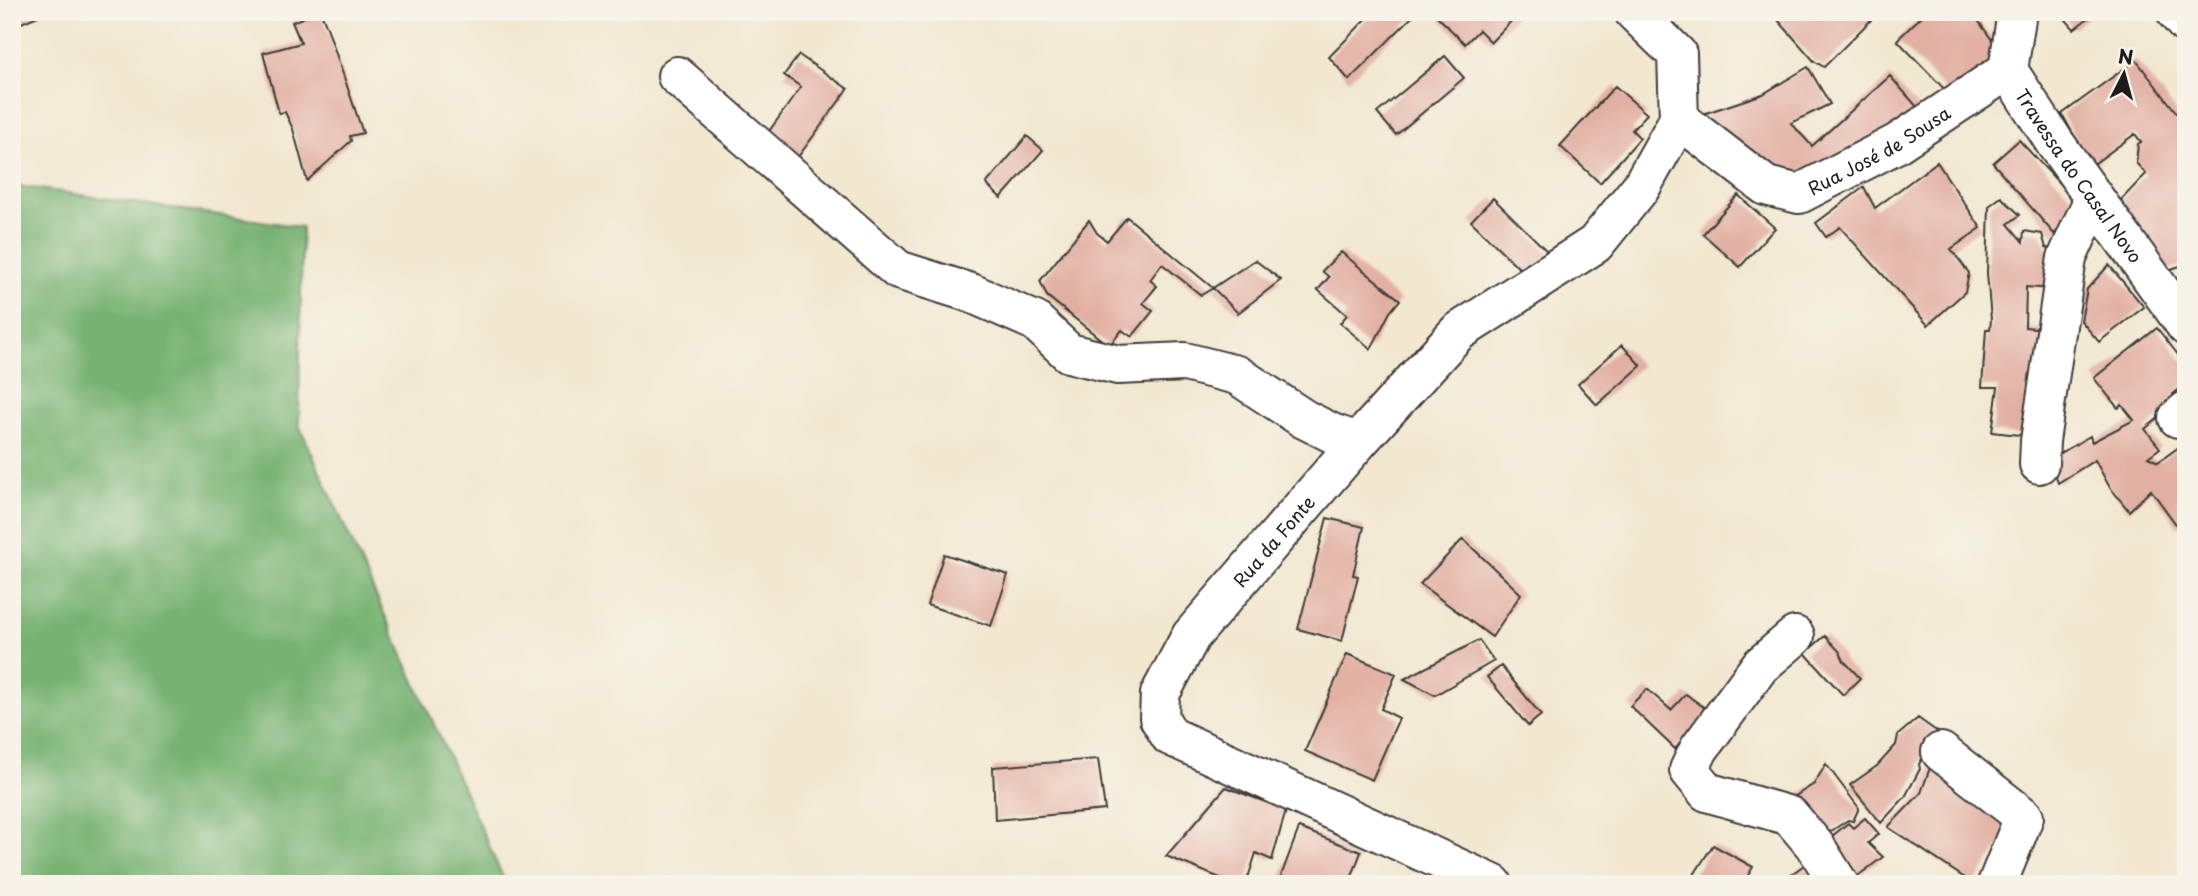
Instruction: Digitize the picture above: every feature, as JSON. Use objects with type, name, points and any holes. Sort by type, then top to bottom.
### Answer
[{"type":"street","points":[[1634,12],[1677,54],[1679,119]]},
{"type":"street","name":"Travessa do Casal Novo","points":[[2017,12],[2008,70],[2055,143],[2186,326]]},
{"type":"street","points":[[2176,12],[2186,24]]},
{"type":"street","name":"Rua José de Sousa","points":[[1679,119],[1766,186],[1799,194],[1896,144],[2008,70]]},
{"type":"street","points":[[677,76],[898,270],[971,293],[1035,320],[1069,353],[1118,365],[1185,362],[1237,375],[1304,419],[1358,442]]},
{"type":"street","name":"Rua da Fonte","points":[[1493,884],[1170,736],[1159,718],[1160,694],[1191,636],[1358,442],[1458,332],[1595,244],[1641,187],[1679,119]]},
{"type":"street","points":[[2039,464],[2040,441],[2067,258],[2094,198]]},
{"type":"street","points":[[1795,636],[1760,667],[1699,749],[1689,770],[1707,792],[1790,816],[1816,847],[1839,884]]},
{"type":"street","points":[[1941,752],[2024,817],[1997,884]]},
{"type":"green space","points":[[12,185],[302,227],[299,425],[506,884],[12,884]]},
{"type":"building","points":[[12,12],[47,12],[12,27]]},
{"type":"building","points":[[321,12],[328,30],[363,133],[350,136],[351,141],[307,181],[293,129],[285,112],[279,113],[263,53],[301,43],[292,22]]},
{"type":"building","points":[[1373,12],[1411,12],[1414,15],[1349,80],[1329,57]]},
{"type":"building","points":[[1433,12],[1520,12],[1491,42],[1479,30],[1465,44]]},
{"type":"building","points":[[1771,12],[1879,12],[1824,67],[1814,61]]},
{"type":"building","points":[[1926,12],[1972,12],[2002,54],[1950,95],[1897,40]]},
{"type":"building","points":[[2059,12],[2096,12],[2074,29]]},
{"type":"building","points":[[799,55],[848,89],[798,157],[767,134],[801,87],[784,75]]},
{"type":"building","points":[[1445,56],[1464,78],[1396,135],[1377,113]]},
{"type":"building","points":[[2136,60],[2186,125],[2186,261],[2165,271],[2117,204],[2146,174],[2136,163],[2138,144],[2141,142],[2135,134],[2091,166],[2062,114]]},
{"type":"building","points":[[1808,67],[1830,104],[1791,123],[1812,146],[1890,76],[1918,108],[1875,146],[1803,178],[1773,179],[1703,114],[1763,94]]},
{"type":"building","points":[[1615,86],[1647,114],[1632,130],[1640,138],[1600,183],[1560,146]]},
{"type":"building","points":[[1027,136],[1043,150],[1001,198],[986,184]]},
{"type":"building","points":[[2019,140],[2083,209],[2054,234],[1993,163]]},
{"type":"building","points":[[1937,162],[1981,228],[1951,249],[1969,273],[1965,292],[1928,325],[1840,227],[1826,237],[1816,223],[1864,187],[1875,208]]},
{"type":"building","points":[[1738,195],[1775,228],[1740,267],[1703,234]]},
{"type":"building","points":[[2001,197],[2020,215],[2008,224],[2023,242],[2024,231],[2042,234],[2046,248],[2060,250],[2056,289],[2026,287],[2025,327],[2047,329],[2038,437],[1992,432],[1998,387],[1982,387],[1986,329],[1990,329],[1991,320],[1987,273],[1989,206]]},
{"type":"building","points":[[1493,198],[1550,254],[1528,277],[1471,221]]},
{"type":"building","points":[[1127,217],[1213,288],[1201,295],[1162,264],[1150,280],[1157,286],[1143,303],[1153,311],[1132,337],[1122,330],[1109,346],[1047,296],[1040,281],[1089,220],[1097,233],[1107,241]]},
{"type":"building","points":[[1341,252],[1400,300],[1390,312],[1371,349],[1340,323],[1347,315],[1318,290],[1329,277],[1322,271]]},
{"type":"building","points":[[1255,260],[1281,280],[1238,313],[1213,288]]},
{"type":"building","points":[[2109,265],[2144,307],[2099,342],[2081,321],[2087,289]]},
{"type":"building","points":[[2157,328],[2186,365],[2186,384],[2173,394],[2180,401],[2145,429],[2160,448],[2148,457],[2158,462],[2186,442],[2186,521],[2178,527],[2151,490],[2129,511],[2109,486],[2095,460],[2058,483],[2051,459],[2090,436],[2092,442],[2134,420],[2122,405],[2118,408],[2094,378]]},
{"type":"building","points":[[1622,345],[1641,366],[1597,405],[1578,384]]},
{"type":"building","points":[[1327,518],[1364,527],[1353,575],[1358,576],[1342,641],[1298,629]]},
{"type":"building","points":[[1463,539],[1521,594],[1492,637],[1420,584]]},
{"type":"building","points":[[944,554],[1008,575],[991,626],[927,605]]},
{"type":"building","points":[[1825,636],[1860,678],[1843,695],[1805,653]]},
{"type":"building","points":[[1479,640],[1494,661],[1435,695],[1404,679]]},
{"type":"building","points":[[1347,654],[1396,674],[1381,709],[1399,718],[1372,780],[1305,751]]},
{"type":"building","points":[[1501,666],[1541,715],[1528,726],[1487,677]]},
{"type":"building","points":[[1647,689],[1671,710],[1686,694],[1710,712],[1675,749],[1630,706]]},
{"type":"building","points":[[1918,718],[1939,733],[1919,764],[1920,769],[1905,797],[1881,823],[1850,785],[1877,766],[1896,745],[1898,735]]},
{"type":"building","points":[[1098,759],[1105,810],[995,820],[993,767]]},
{"type":"building","points":[[1932,762],[2010,831],[1974,884],[1888,827],[1921,793]]},
{"type":"building","points":[[1826,764],[1859,808],[1853,821],[1848,820],[1822,837],[1792,798],[1814,784]]},
{"type":"building","points":[[1226,787],[1286,810],[1272,860],[1256,853],[1246,884],[1235,884],[1166,856]]},
{"type":"building","points":[[1865,818],[1879,834],[1868,843],[1883,857],[1847,884],[1825,842],[1848,823],[1853,828]]},
{"type":"building","points":[[1299,828],[1361,852],[1349,884],[1297,884],[1281,876]]},
{"type":"building","points":[[1713,845],[1753,867],[1743,884],[1688,884]]},
{"type":"building","points":[[1804,865],[1823,884],[1778,884]]}]
